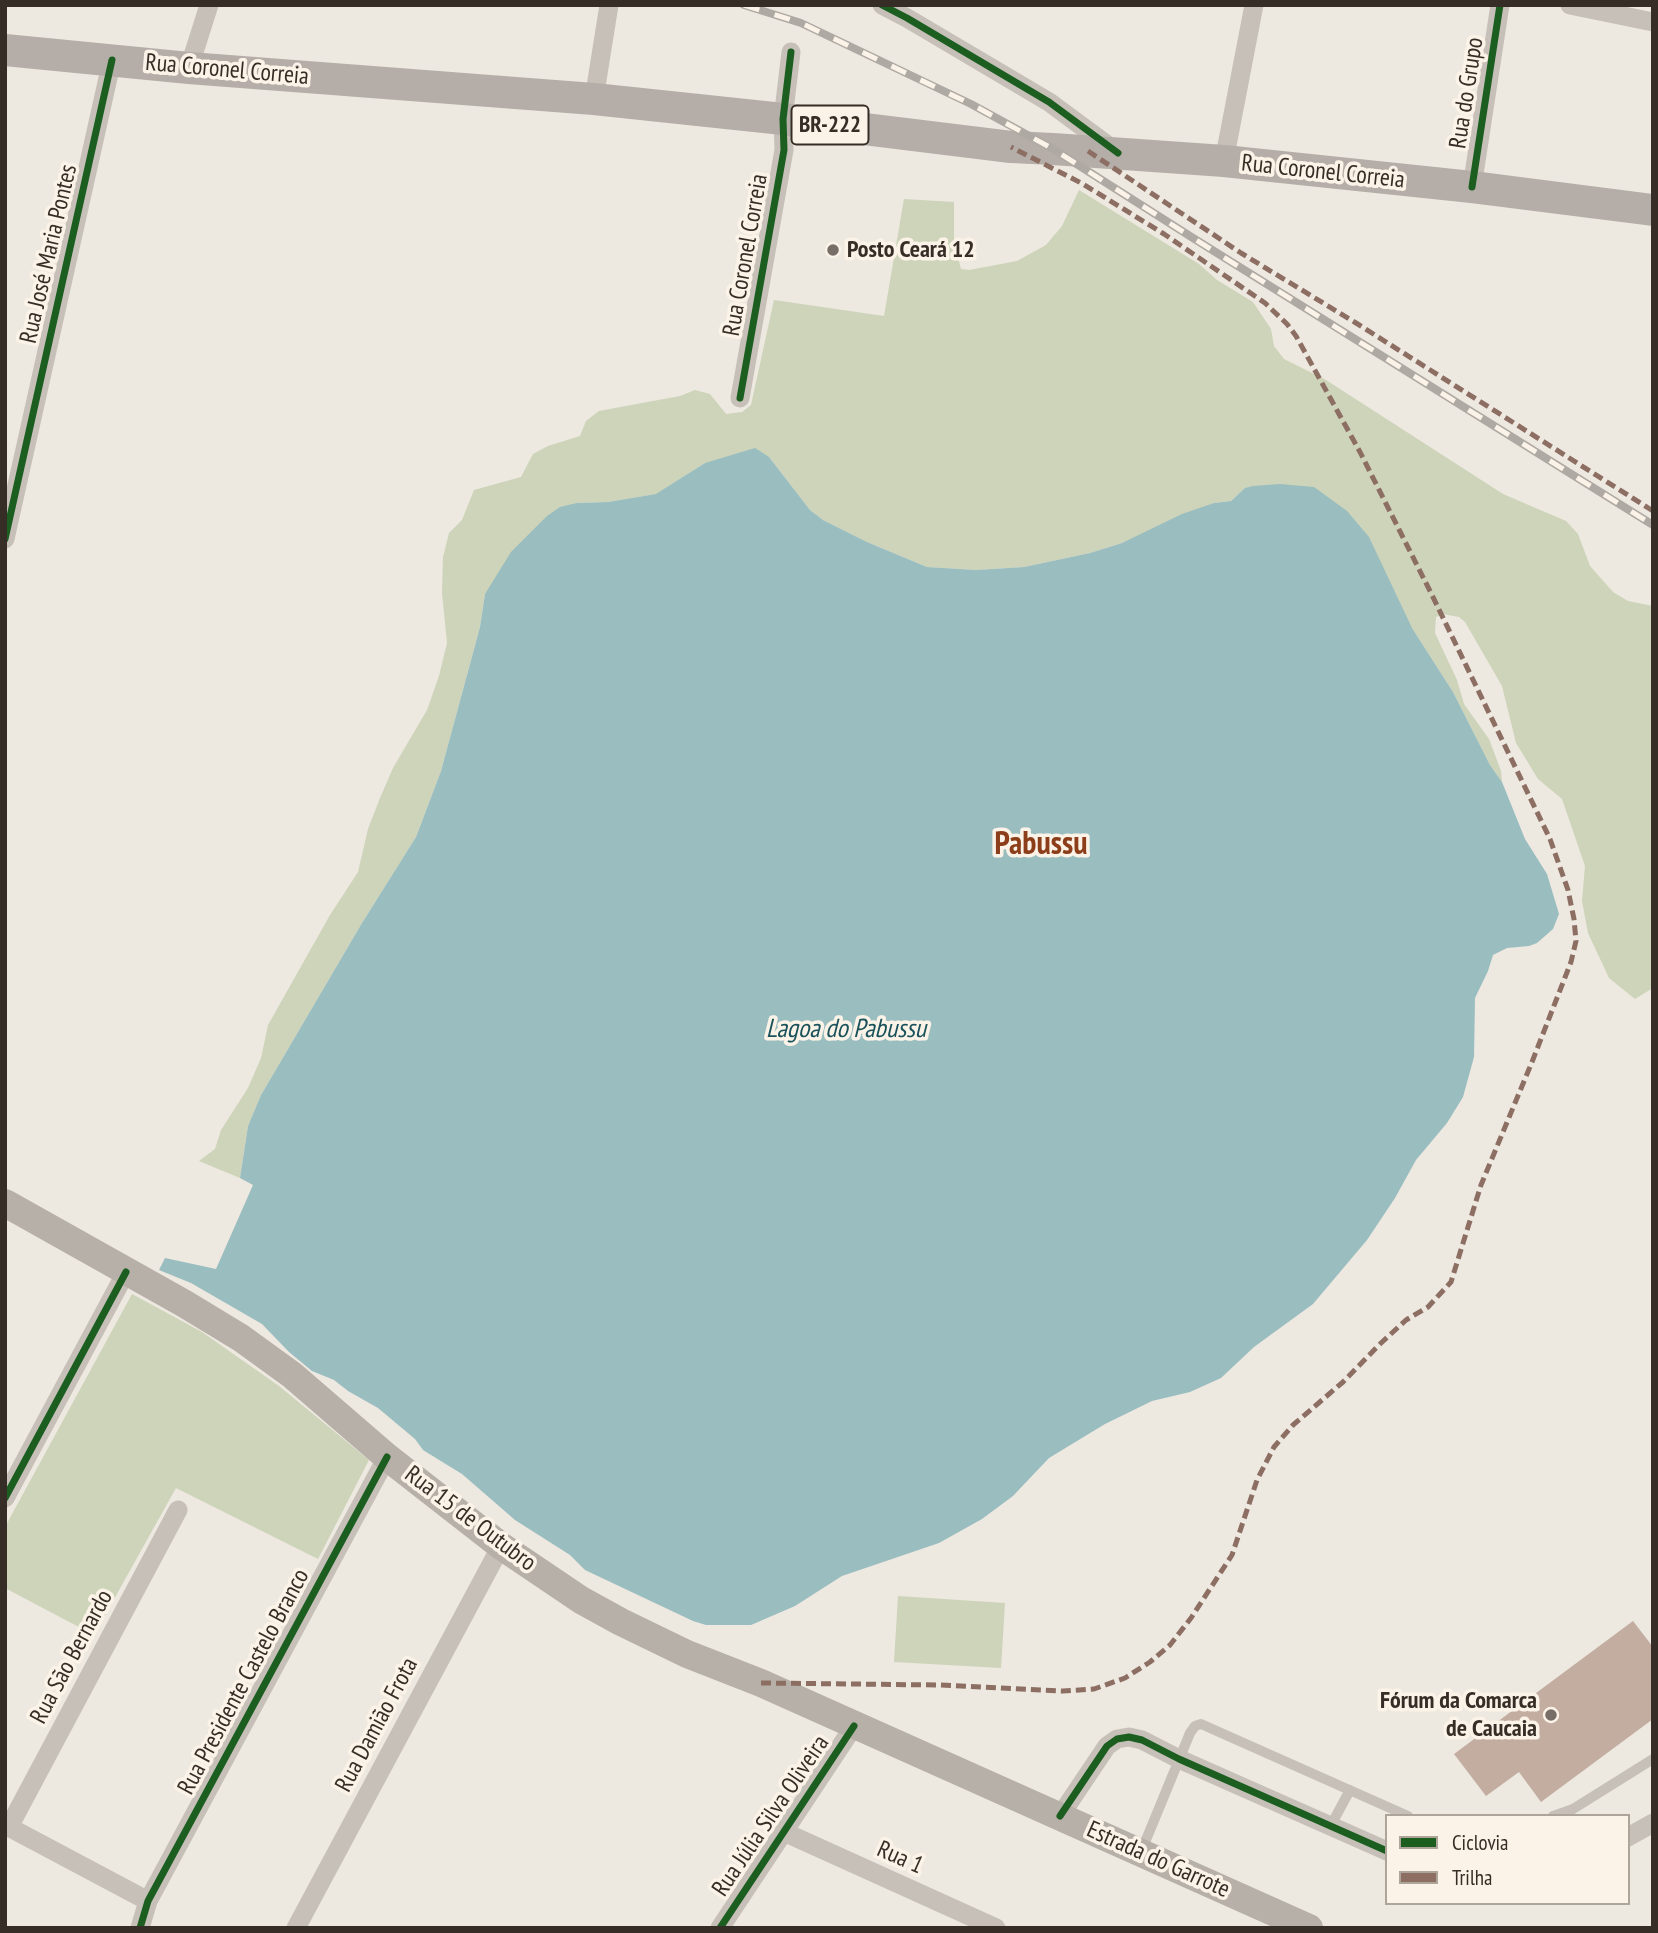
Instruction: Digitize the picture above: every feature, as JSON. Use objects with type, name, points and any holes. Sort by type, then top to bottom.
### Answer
[{"type":"main road","name":"Rua Coronel Correia","points":[[5,50],[189,68],[594,99],[783,119],[1011,148],[1224,161],[1472,187],[1653,210]]},
{"type":"main road","name":"Rua 15 de Outubro","points":[[5,1203],[242,1338],[292,1375],[387,1457],[500,1546],[581,1600],[687,1654],[761,1683],[854,1726]]},
{"type":"main road","name":"Estrada do Garrote","points":[[854,1726],[1141,1852],[1291,1924]]},
{"type":"street","points":[[189,68],[209,5]]},
{"type":"street","points":[[594,99],[609,5]]},
{"type":"street","points":[[882,5],[1049,102],[1118,153]]},
{"type":"street","points":[[1224,161],[1254,5]]},
{"type":"street","name":"Rua do Grupo","points":[[1472,187],[1500,5]]},
{"type":"street","points":[[1570,5],[1653,22]]},
{"type":"street","points":[[783,119],[791,52]]},
{"type":"street","name":"Rua José Maria Pontes","points":[[5,539],[112,60]]},
{"type":"street","name":"Rua Coronel Correia","points":[[740,398],[784,150],[783,119]]},
{"type":"street","points":[[5,1497],[126,1272]]},
{"type":"street","name":"Rua Presidente Castelo Branco","points":[[140,1928],[148,1901],[387,1457]]},
{"type":"street","name":"Rua São Bernardo","points":[[7,1826],[178,1510]]},
{"type":"street","name":"Rua Damião Frota","points":[[296,1928],[500,1546]]},
{"type":"street","name":"Rua Júlia Silva Oliveira","points":[[720,1928],[854,1726]]},
{"type":"street","points":[[1060,1816],[1107,1746],[1117,1739],[1129,1737],[1142,1740],[1385,1851]]},
{"type":"street","points":[[1630,1836],[1653,1823]]},
{"type":"street","points":[[7,1826],[148,1901]]},
{"type":"street","name":"Rua 1","points":[[784,1832],[996,1928]]},
{"type":"lane","points":[[1141,1852],[1190,1733],[1195,1726],[1201,1724],[1404,1814]]},
{"type":"lane","points":[[1559,1814],[1573,1809],[1653,1759]]},
{"type":"lane","points":[[1331,1827],[1350,1790]]},
{"type":"green space","points":[[1079,190],[1199,264],[1217,280],[1253,302],[1271,329],[1274,346],[1284,359],[1326,380],[1503,494],[1566,521],[1578,534],[1590,566],[1613,592],[1628,601],[1653,606],[1653,988],[1635,999],[1609,978],[1588,933],[1582,901],[1585,866],[1562,799],[1538,779],[1516,743],[1502,686],[1465,622],[1459,617],[1443,614],[1436,617],[1435,633],[1457,680],[1464,704],[1489,739],[1501,771],[1502,782],[1490,765],[1453,692],[1412,628],[1245,488],[1231,501],[1214,503],[1122,543],[1090,553],[1024,567],[976,570],[927,567],[823,520],[810,510],[769,457],[705,463],[657,494],[608,502],[577,503],[485,594],[480,627],[441,771],[416,837],[261,1095],[248,1126],[240,1178],[199,1161],[215,1149],[221,1130],[248,1088],[261,1058],[268,1025],[330,915],[358,872],[368,829],[380,798],[393,768],[427,710],[447,643],[442,593],[443,557],[449,533],[462,520],[474,490],[521,477],[533,454],[548,446],[580,436],[586,421],[599,411],[680,396],[695,390],[710,394],[726,414],[742,412],[751,405],[774,300],[884,316],[904,199],[954,202],[954,242],[961,269],[969,270],[1017,261],[1046,245],[1062,226]]},
{"type":"green space","points":[[132,1294],[202,1332],[279,1386],[369,1460],[318,1559],[176,1488],[94,1635],[5,1588],[5,1527]]},
{"type":"green space","points":[[898,1596],[1005,1603],[1001,1668],[894,1662]]},
{"type":"water","name":"Lagoa do Pabussu","points":[[755,448],[769,457],[810,510],[823,520],[927,567],[976,570],[1024,567],[1090,553],[1122,543],[1182,514],[1214,503],[1231,501],[1245,488],[1280,484],[1314,487],[1347,511],[1369,537],[1412,628],[1453,692],[1490,765],[1502,782],[1525,839],[1547,874],[1559,914],[1553,929],[1537,943],[1507,948],[1493,955],[1475,998],[1474,1057],[1463,1097],[1447,1123],[1416,1160],[1367,1240],[1313,1304],[1254,1347],[1221,1378],[1190,1392],[1152,1401],[1105,1424],[1049,1458],[1013,1496],[982,1519],[939,1543],[842,1576],[795,1606],[751,1625],[706,1625],[585,1570],[570,1555],[515,1520],[462,1474],[423,1450],[415,1439],[378,1408],[334,1380],[312,1371],[262,1324],[191,1283],[159,1270],[165,1258],[216,1269],[253,1185],[240,1178],[248,1126],[261,1095],[416,837],[441,771],[480,627],[485,594],[511,552],[547,516],[560,507],[656,494],[705,463]]},
{"type":"building","name":"Fórum da Comarca de Caucaia","points":[[1633,1621],[1653,1647],[1653,1719],[1541,1802],[1519,1772],[1486,1796],[1454,1754]]},
{"type":"railway","points":[[744,5],[801,23],[971,104],[1053,149],[1653,525]]},
{"type":"marked path","points":[[761,1683],[939,1685],[1063,1691],[1094,1689],[1125,1678],[1170,1645],[1232,1555],[1257,1480],[1274,1447],[1293,1425],[1343,1382],[1406,1320],[1428,1307],[1451,1282],[1481,1185],[1571,962],[1576,941],[1568,890],[1550,839],[1360,452],[1296,336],[1265,303],[1164,234],[1083,184],[1011,147]]},
{"type":"marked path","points":[[1088,151],[1241,253],[1653,511]]},
{"type":"cycle path","points":[[882,5],[1049,102],[1118,153]]},
{"type":"cycle path","points":[[1472,187],[1500,5]]},
{"type":"cycle path","points":[[740,398],[784,150],[783,119],[791,52]]},
{"type":"cycle path","points":[[5,539],[112,60]]},
{"type":"cycle path","points":[[5,1498],[126,1272]]},
{"type":"cycle path","points":[[140,1928],[148,1901],[387,1457]]},
{"type":"cycle path","points":[[720,1928],[854,1726]]},
{"type":"cycle path","points":[[1060,1816],[1107,1746],[1117,1739],[1129,1737],[1142,1740],[1385,1850]]},
{"type":"place","name":"Posto Ceará 12","points":[[833,250]]},
{"type":"place","name":"Fórum da Comarca de Caucaia","points":[[1551,1715]]},
{"type":"district","name":"Pabussu","points":[[1041,845]]}]
